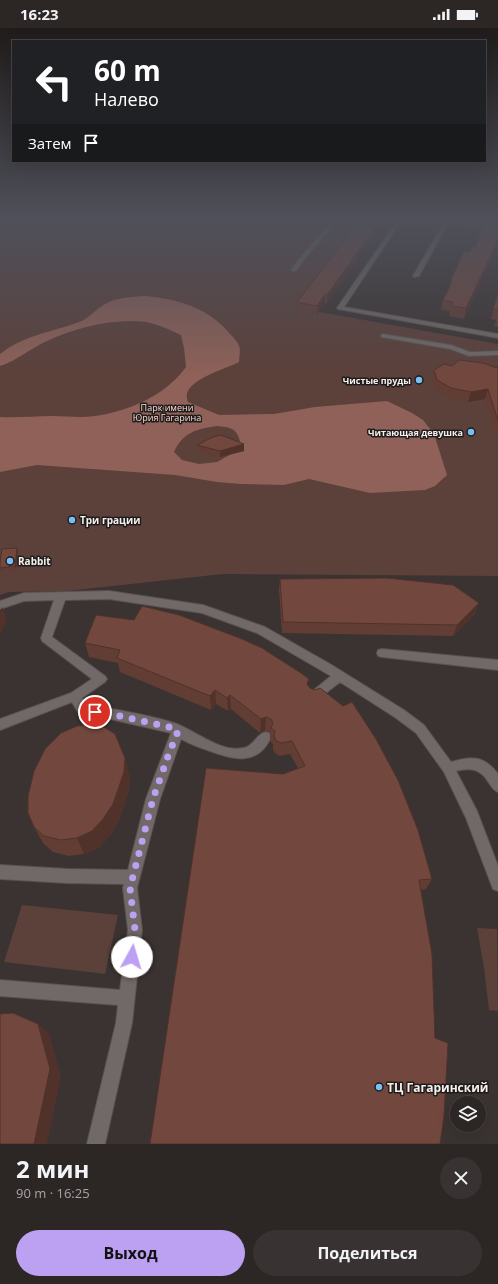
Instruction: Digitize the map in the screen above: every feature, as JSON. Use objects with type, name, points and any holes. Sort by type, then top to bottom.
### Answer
[{"type":"lane","points":[[364,273],[340,308],[498,336]]},
{"type":"lane","points":[[383,336],[451,347],[467,356],[498,354]]},
{"type":"lane","points":[[0,605],[24,597],[109,595],[203,609],[261,630],[340,676],[420,729],[448,768],[472,816],[498,884]]},
{"type":"lane","points":[[0,725],[75,696],[101,679],[46,638],[61,596]]},
{"type":"lane","points":[[382,653],[498,665]]},
{"type":"lane","points":[[313,697],[340,676]]},
{"type":"lane","points":[[75,696],[83,710],[106,713],[173,728],[194,740],[229,753],[244,754],[253,750],[265,737]]},
{"type":"lane","points":[[96,1144],[124,1023],[135,930],[130,888],[153,799],[178,731]]},
{"type":"lane","points":[[448,768],[473,763],[482,766],[495,780],[498,786]]},
{"type":"lane","points":[[0,872],[67,876],[133,877]]},
{"type":"lane","points":[[0,988],[127,998]]},
{"type":"green space","name":"Парк имени Юрия Гагарина","points":[[0,273],[323,273],[297,308],[498,344],[498,576],[223,574],[67,591],[9,592],[0,595]]},
{"type":"green space","points":[[22,905],[118,915],[105,974],[4,962]]},
{"type":"green space","points":[[477,928],[497,929],[498,1011],[489,1010]]},
{"type":"shaded area","points":[[146,296],[181,302],[203,311],[222,325],[234,338],[240,349],[239,362],[197,382],[190,388],[187,395],[188,402],[219,415],[274,414],[315,407],[387,401],[423,420],[434,434],[447,475],[435,486],[425,490],[370,493],[309,479],[284,485],[240,484],[175,475],[37,465],[0,472],[0,417],[90,417],[108,414],[133,406],[157,394],[168,386],[186,367],[181,335],[155,324],[133,321],[121,321],[94,325],[69,332],[45,342],[12,361],[0,366],[0,354],[19,342],[82,321],[102,306],[112,301],[123,298]],"holes":[[[217,426],[232,429],[237,433],[240,441],[233,453],[217,462],[199,464],[182,460],[174,452],[186,436],[197,430]]]},
{"type":"building","points":[[319,273],[343,273],[317,306],[297,302]]},
{"type":"building","points":[[454,273],[482,273],[466,308],[451,306],[453,302],[443,300],[452,282],[450,282]]},
{"type":"building","points":[[498,293],[498,310],[493,309]]},
{"type":"building","points":[[459,360],[483,363],[497,368],[498,366],[498,421],[488,389],[471,392],[451,388],[437,380],[434,370],[444,364],[452,366]]},
{"type":"building","points":[[221,435],[244,444],[220,451],[197,445],[213,437]]},
{"type":"building","name":"Rabbit","points":[[17,548],[15,566],[0,568],[2,549]]},
{"type":"building","points":[[387,578],[453,585],[479,603],[457,625],[283,622],[280,579]]},
{"type":"building","points":[[142,606],[179,615],[262,648],[309,679],[307,684],[310,688],[315,690],[320,688],[343,706],[352,702],[376,739],[398,780],[418,830],[432,879],[419,880],[432,954],[435,1038],[448,1043],[444,1116],[440,1144],[150,1144],[206,768],[283,774],[305,766],[292,741],[281,743],[276,741],[274,736],[275,731],[271,728],[273,723],[271,719],[266,717],[261,719],[230,695],[227,698],[215,690],[210,696],[117,658],[120,650],[85,643],[96,615],[134,620]]},
{"type":"building","points":[[93,724],[104,727],[115,734],[125,758],[124,772],[113,804],[103,819],[92,831],[77,838],[60,840],[44,836],[34,827],[28,813],[28,796],[34,771],[45,749],[61,733],[77,726]]},
{"type":"building","points":[[13,1013],[38,1024],[50,1069],[34,1144],[0,1144],[0,1014]]},
{"type":"place","name":"Чистые пруды","points":[[419,380]]},
{"type":"place","name":"Читающая девушка","points":[[471,432]]},
{"type":"place","name":"Три грации","points":[[72,520]]},
{"type":"place","name":"Rabbit","points":[[10,561]]},
{"type":"place","name":"ТЦ Гагаринский","points":[[379,1087]]},
{"type":"route","points":[[95,712],[106,713],[173,728],[178,731],[153,799],[130,888],[135,930],[132,957]]}]
